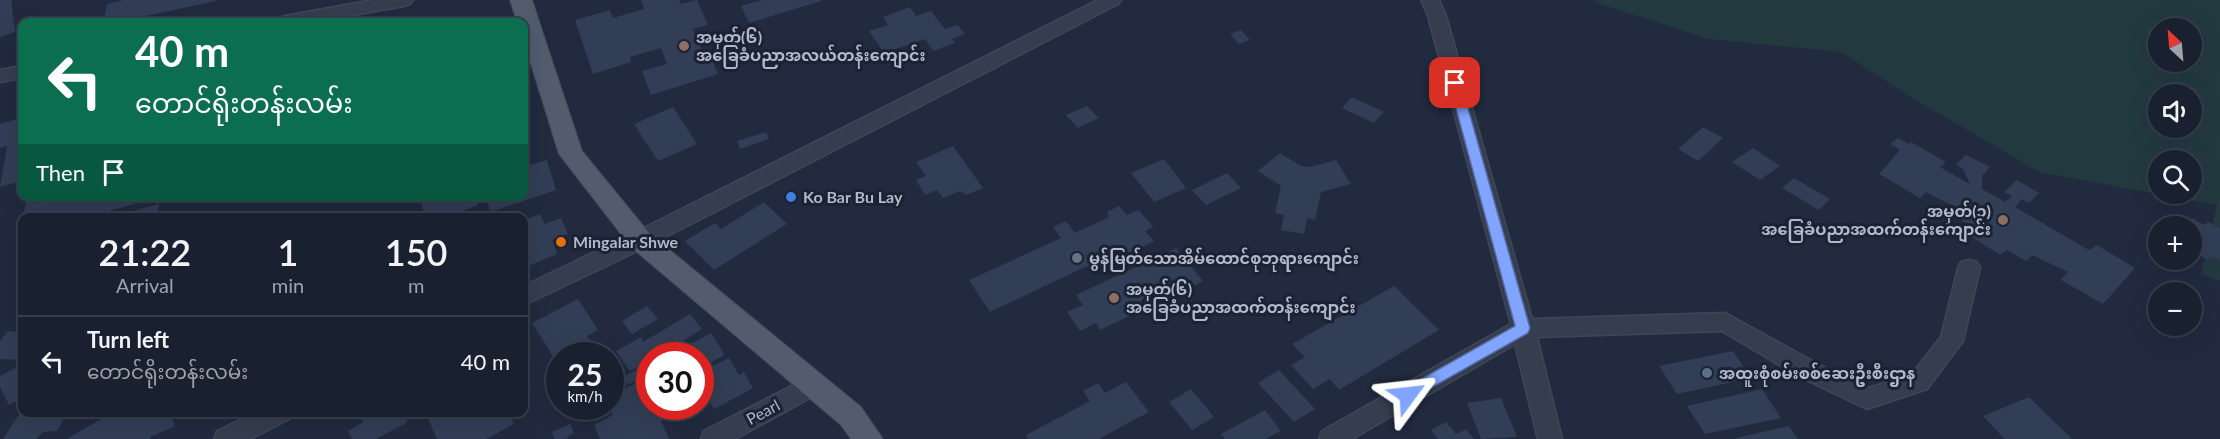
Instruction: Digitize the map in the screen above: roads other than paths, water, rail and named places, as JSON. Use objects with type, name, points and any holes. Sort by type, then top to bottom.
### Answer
[{"type":"main road","points":[[521,0],[527,18]]},
{"type":"main road","points":[[528,22],[571,154],[640,240],[851,416],[868,439]]},
{"type":"street","points":[[307,18],[404,0]]},
{"type":"street","points":[[528,294],[640,240],[1112,0]]},
{"type":"street","points":[[1430,0],[1437,16],[1523,328],[1550,439]]},
{"type":"street","points":[[0,76],[18,73]]},
{"type":"street","points":[[1331,439],[1523,328],[1725,322],[1808,370],[1867,399],[1919,382],[1952,341],[1969,268]]},
{"type":"street","name":"Pearl","points":[[712,439],[813,385]]},
{"type":"street","points":[[226,439],[271,417]]},
{"type":"place","name":"အမှတ်(၆) အခြေခံပညာအလယ်တန်းကျောင်း","points":[[684,46]]},
{"type":"place","name":"Ko Bar Bu Lay","points":[[791,197]]},
{"type":"place","name":"အမှတ်(၃) အခြေခံပညာအထက်တန်းကျောင်း","points":[[2003,220]]},
{"type":"place","name":"Mingalar Shwe","points":[[561,242]]},
{"type":"place","name":"မွန်မြတ်သောအိမ်ထောင်စုဘုရားကျောင်း","points":[[1077,258]]},
{"type":"place","name":"အမှတ်(၆) အခြေခံပညာအထက်တန်းကျောင်း","points":[[1114,298]]},
{"type":"place","name":"အထူးစုံစမ်းစစ်ဆေးဦးစီးဌာန","points":[[1707,373]]}]
